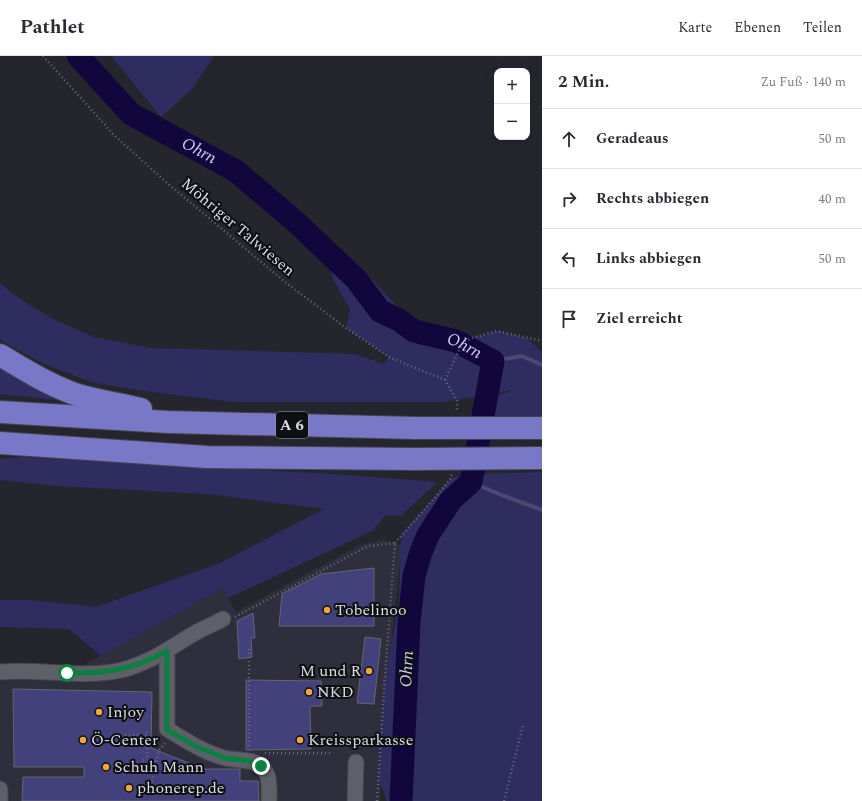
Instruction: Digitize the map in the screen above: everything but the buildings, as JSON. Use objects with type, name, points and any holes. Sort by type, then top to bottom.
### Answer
[{"type":"highway","points":[[0,355],[29,373],[72,393],[109,403],[140,409],[168,422]]},
{"type":"highway","name":"A 6","points":[[0,412],[168,422],[415,428],[542,428]]},
{"type":"highway","name":"A 6","points":[[0,443],[206,457],[415,459],[542,458]]},
{"type":"street","points":[[0,672],[99,673],[122,670],[148,661],[223,619]]},
{"type":"street","points":[[167,651],[167,730],[197,747],[225,758],[250,761],[261,766],[267,773],[269,783],[269,801]]},
{"type":"street","points":[[355,801],[356,762]]},
{"type":"street","points":[[0,789],[0,801]]},
{"type":"path","name":"Möhriger Talwiesen","points":[[42,56],[114,135],[166,182],[285,282],[346,328],[389,357],[445,380],[463,342],[475,337],[497,331],[542,341]]},
{"type":"path","points":[[223,619],[238,616],[368,546],[395,543],[385,675],[378,801]]},
{"type":"path","points":[[249,649],[249,753]]},
{"type":"path","points":[[504,801],[524,725]]},
{"type":"path","points":[[113,735],[147,734],[147,760]]},
{"type":"path","points":[[152,785],[159,750]]},
{"type":"path","points":[[263,753],[330,753]]},
{"type":"path","points":[[143,760],[156,761]]},
{"type":"shaded area","points":[[214,56],[192,89],[161,117],[112,57]]},
{"type":"shaded area","points":[[342,250],[412,322],[443,327],[475,337],[497,331],[527,338],[542,352],[542,425],[492,418],[486,399],[513,390],[446,402],[234,402],[137,390],[91,382],[42,363],[0,339],[0,283],[13,294],[51,318],[94,337],[151,348],[354,354],[384,364],[389,357],[346,328],[350,309],[333,279],[329,253]]},
{"type":"shaded area","points":[[0,359],[77,402],[0,394]]},
{"type":"shaded area","points":[[21,457],[334,474],[437,482],[401,516],[386,515],[372,531],[228,598],[223,588],[101,656],[69,629],[0,627],[0,600],[32,600],[96,607],[220,563],[324,509],[208,494],[58,486],[0,480],[0,459]]},
{"type":"shaded area","points":[[542,472],[542,801],[387,801],[378,778],[385,675],[399,604],[401,535],[451,478],[472,474]]},
{"type":"shaded area","points":[[384,539],[402,546],[387,679],[380,801],[0,801],[0,674],[80,667],[223,588],[236,612],[360,545]]},
{"type":"waterway","name":"Ohrn","points":[[78,56],[131,114],[236,171],[297,223],[356,279],[380,311],[399,320],[414,331],[456,341],[493,361],[471,482],[451,500],[428,535],[414,576],[409,622],[401,801]]},
{"type":"waterway","points":[[493,361],[522,356],[542,365]]},
{"type":"waterway","points":[[471,482],[542,510]]},
{"type":"place","name":"Tobelinoo","points":[[327,610]]},
{"type":"place","name":"M und R","points":[[369,671]]},
{"type":"place","name":"NKD","points":[[309,692]]},
{"type":"place","name":"Injoy","points":[[99,712]]},
{"type":"place","name":"Ö-Center","points":[[83,740]]},
{"type":"place","name":"Kreissparkasse","points":[[300,740]]},
{"type":"place","name":"Schuh Mann","points":[[106,767]]},
{"type":"place","name":"phonerep.de","points":[[129,788]]},
{"type":"route","points":[[67,673],[99,673],[122,670],[148,661],[167,651],[167,730],[197,747],[225,758],[250,761],[261,766]]}]
